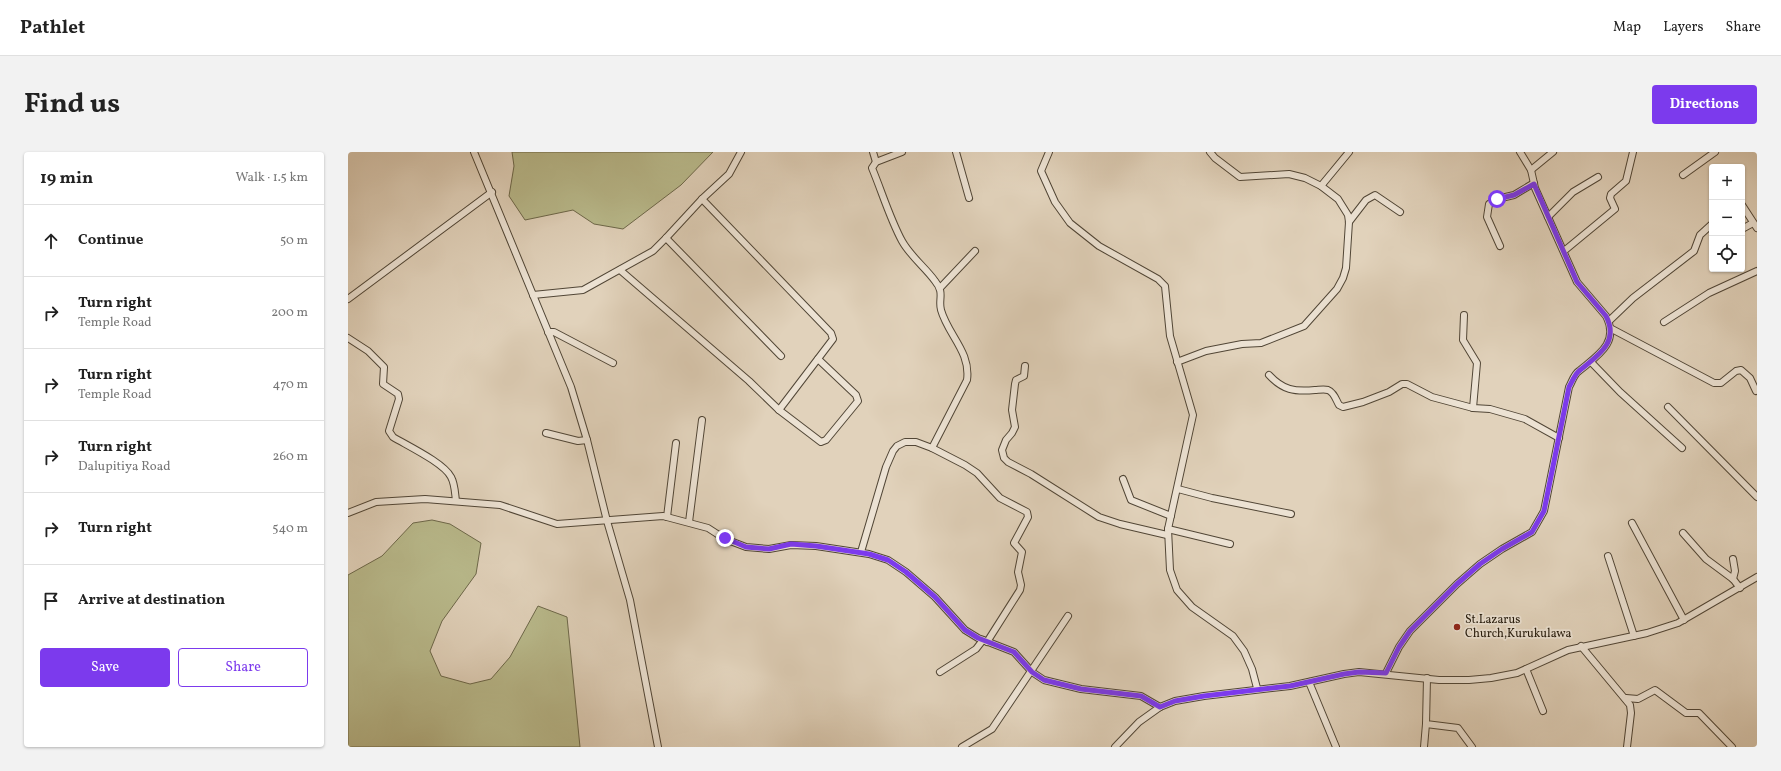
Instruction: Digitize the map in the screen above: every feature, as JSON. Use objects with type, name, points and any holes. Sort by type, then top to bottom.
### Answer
[{"type":"street","points":[[474,152],[492,192],[571,387],[587,440],[606,521],[630,600],[658,747]]},
{"type":"street","points":[[533,295],[583,290],[653,251],[702,199],[729,174],[741,152]]},
{"type":"street","points":[[873,152],[876,162]]},
{"type":"street","points":[[902,152],[876,162],[872,168],[901,240],[908,252],[936,281],[940,288],[942,298],[941,309],[955,340],[965,354],[968,370],[967,380],[932,448]]},
{"type":"street","points":[[956,152],[969,198]]},
{"type":"street","points":[[1049,152],[1041,171],[1055,202],[1070,223],[1099,246],[1158,279],[1165,286],[1170,336],[1193,415],[1168,532],[1170,570],[1177,590],[1192,607],[1233,636],[1244,651],[1252,669],[1257,688]]},
{"type":"street","points":[[1177,362],[1206,351],[1242,344],[1261,343],[1304,326],[1337,289],[1346,268],[1349,222],[1348,215],[1338,199],[1321,186],[1305,178],[1289,174],[1240,177],[1215,158],[1210,152]]},
{"type":"street","points":[[1321,186],[1349,152]]},
{"type":"street","points":[[1386,673],[1399,647],[1410,631],[1457,584],[1480,564],[1502,549],[1532,532],[1544,511],[1569,387],[1578,372],[1604,350],[1609,341],[1609,324],[1606,316],[1577,282],[1534,184],[1531,170],[1520,152]]},
{"type":"street","points":[[1531,170],[1553,152]]},
{"type":"street","points":[[1564,251],[1615,209],[1610,198],[1626,181],[1632,152]]},
{"type":"street","points":[[1683,176],[1715,152]]},
{"type":"street","points":[[1548,217],[1573,192],[1598,177]]},
{"type":"street","points":[[1500,246],[1487,217],[1489,204],[1497,199],[1514,195],[1534,184]]},
{"type":"street","points":[[348,299],[492,192]]},
{"type":"street","points":[[1349,222],[1366,200],[1375,195],[1400,212]]},
{"type":"street","points":[[702,199],[831,333],[833,339],[779,410]]},
{"type":"street","points":[[1745,207],[1755,226],[1745,228]]},
{"type":"street","points":[[1609,324],[1633,298],[1694,251],[1700,235],[1709,227]]},
{"type":"street","points":[[666,238],[780,356]]},
{"type":"street","points":[[940,288],[976,251]]},
{"type":"street","points":[[620,270],[749,381],[779,410],[821,442],[826,440],[858,401],[856,395],[818,359]]},
{"type":"street","points":[[1664,322],[1709,293],[1757,271]]},
{"type":"street","points":[[1464,315],[1463,340],[1478,363],[1473,408]]},
{"type":"street","points":[[1609,324],[1714,383],[1720,383],[1736,371],[1741,370],[1750,378],[1756,391]]},
{"type":"street","points":[[548,332],[554,332],[613,363]]},
{"type":"street","points":[[348,338],[368,351],[384,367],[383,384],[398,394],[399,400],[390,431],[393,437],[436,463],[450,475],[454,482],[456,501]]},
{"type":"street","points":[[1591,362],[1620,392],[1682,448]]},
{"type":"street","points":[[1025,366],[1024,376],[1016,380],[1012,410],[1015,427],[1006,440],[1002,450],[1004,458],[1008,462],[1031,474],[1099,517],[1120,524],[1230,544]]},
{"type":"street","points":[[1269,375],[1278,385],[1288,389],[1301,391],[1327,390],[1333,394],[1338,405],[1343,407],[1363,402],[1389,392],[1402,384],[1407,384],[1432,397],[1473,408],[1490,409],[1525,419],[1559,438]]},
{"type":"street","points":[[1668,407],[1757,497]]},
{"type":"street","points":[[689,522],[702,420]]},
{"type":"street","points":[[546,433],[578,441],[587,440]]},
{"type":"street","points":[[667,517],[676,442]]},
{"type":"street","points":[[861,552],[886,468],[893,451],[897,446],[905,442],[916,442],[932,448],[977,473],[1000,498],[1027,512],[1028,517],[1014,543],[1022,552],[1018,572],[1021,586],[1020,590],[985,641],[940,672]]},
{"type":"street","points":[[1123,479],[1132,500],[1171,516]]},
{"type":"street","points":[[1178,489],[1212,498],[1291,514]]},
{"type":"street","points":[[348,513],[376,502],[425,499],[500,505],[557,524],[667,517],[708,528],[725,538],[746,547],[769,549],[791,544],[840,548],[861,552],[888,560],[906,572],[935,597],[965,630],[985,641],[1014,652],[1032,672],[1044,680],[1081,689],[1141,696],[1160,707]]},
{"type":"street","points":[[1632,523],[1684,620]]},
{"type":"street","points":[[1683,533],[1706,559],[1733,579],[1740,588]]},
{"type":"street","points":[[1608,556],[1634,636]]},
{"type":"street","points":[[1733,559],[1735,571],[1733,579]]},
{"type":"street","points":[[1115,747],[1139,722],[1160,707],[1175,701],[1257,688],[1290,686],[1359,672],[1469,680],[1517,673],[1552,656],[1581,646],[1634,636],[1684,620],[1757,577]]},
{"type":"street","points":[[962,747],[992,729],[1032,672],[1068,616]]},
{"type":"street","points":[[1581,646],[1626,698],[1630,705],[1631,713],[1627,747]]},
{"type":"street","points":[[1526,669],[1543,711]]},
{"type":"street","points":[[1424,747],[1427,678]]},
{"type":"street","points":[[1309,682],[1336,747]]},
{"type":"street","points":[[1626,698],[1638,699],[1655,690],[1686,713],[1699,713],[1732,747]]},
{"type":"street","points":[[1426,724],[1458,728],[1472,747]]},
{"type":"green space","points":[[512,152],[713,152],[681,185],[623,229],[594,224],[573,210],[525,220],[509,196],[514,166]]},
{"type":"green space","points":[[432,520],[450,524],[481,543],[476,574],[442,621],[430,651],[441,676],[470,684],[491,679],[510,657],[538,606],[567,617],[580,747],[348,747],[348,575],[382,556],[413,523]]},
{"type":"place","name":"St.Lazarus Church,Kurukulawa","points":[[1457,627]]},
{"type":"route","points":[[725,538],[746,547],[769,549],[791,544],[840,548],[869,554],[888,560],[906,572],[935,597],[965,630],[978,638],[1014,652],[1032,672],[1044,680],[1081,689],[1141,696],[1160,707],[1175,701],[1257,688],[1290,686],[1344,674],[1359,672],[1386,673],[1399,647],[1410,631],[1457,584],[1480,564],[1502,549],[1514,544],[1532,532],[1544,511],[1569,387],[1578,372],[1604,350],[1609,341],[1609,321],[1577,282],[1534,184],[1514,195],[1497,199]]}]
